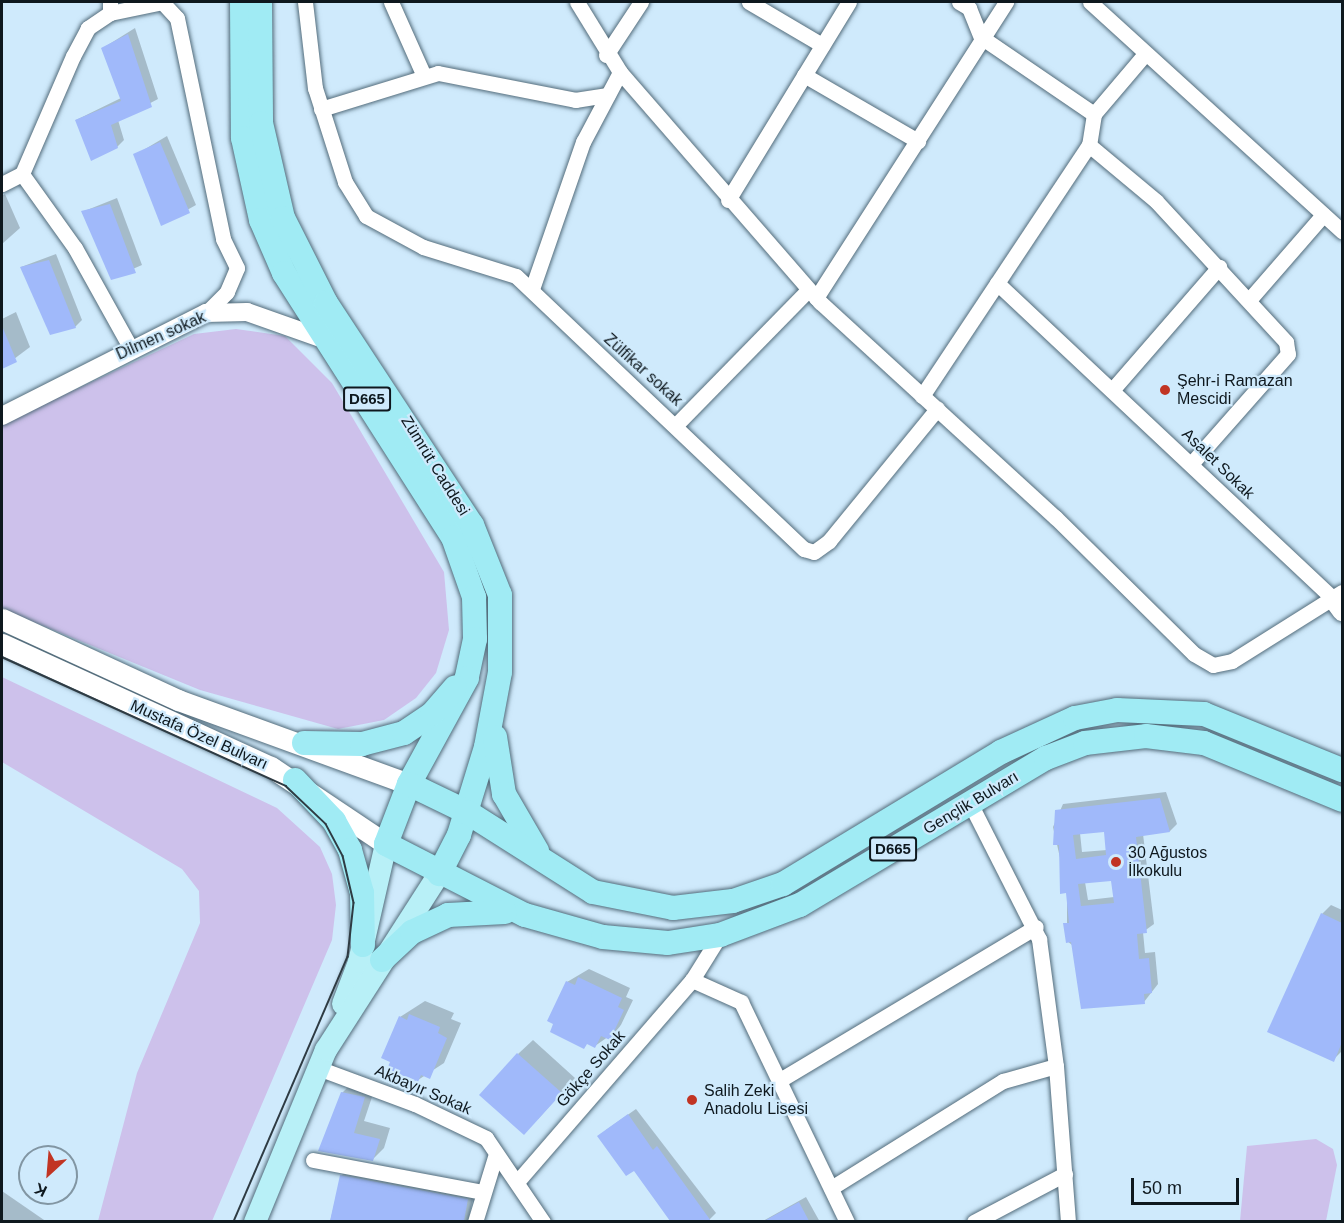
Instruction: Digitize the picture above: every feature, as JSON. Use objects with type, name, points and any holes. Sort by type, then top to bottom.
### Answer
[{"type":"highway","name":"D665","points":[[242,2],[243,138],[251,187],[284,273],[453,537],[474,597],[475,639],[463,691],[409,784],[386,844],[438,874]]},
{"type":"highway","name":"Zümrüt Caddesi","points":[[260,2],[264,145],[283,218],[326,303],[485,551],[502,619],[495,707],[467,812],[438,874]]},
{"type":"highway","points":[[304,743],[362,744],[418,724],[455,688],[475,639]]},
{"type":"highway","points":[[495,707],[498,775],[513,816],[535,849],[572,882]]},
{"type":"highway","name":"Gençlik Bulvarı","points":[[409,784],[467,812],[572,882],[619,901],[665,908],[699,908],[759,894],[1036,733],[1117,710],[1204,714],[1342,770]]},
{"type":"highway","name":"Gençlik Bulvarı","points":[[438,874],[525,915],[635,942],[720,935],[800,905],[1046,758],[1085,743],[1146,736],[1177,737],[1238,754],[1342,801]]},
{"type":"highway","points":[[295,780],[334,821],[350,850],[362,893],[372,953],[448,915],[492,910],[525,915]]},
{"type":"main road","points":[[2,619],[178,700],[304,743],[409,784]]},
{"type":"main road","name":"Mustafa Özel Bulvarı","points":[[2,644],[295,780],[386,844]]},
{"type":"main road","points":[[372,953],[386,844]]},
{"type":"main road","points":[[255,1221],[322,1059],[372,953],[438,874]]},
{"type":"main road","points":[[246,1221],[274,1179]]},
{"type":"street","points":[[2,184],[22,174],[72,56],[88,28],[110,7],[162,2],[177,18],[223,239],[237,268],[227,292],[206,314]]},
{"type":"street","name":"Zülfikar sokak","points":[[305,2],[321,109],[345,183],[366,216],[387,231],[516,276],[676,425],[804,549],[814,552],[829,541],[937,410]]},
{"type":"street","points":[[391,2],[423,74]]},
{"type":"street","points":[[576,2],[606,55],[728,200],[812,294],[1194,654],[1212,664],[1232,661],[1340,600]]},
{"type":"street","points":[[606,55],[641,2]]},
{"type":"street","points":[[749,2],[822,45]]},
{"type":"street","points":[[728,200],[849,2]]},
{"type":"street","points":[[959,2],[969,8],[981,37],[1094,114]]},
{"type":"street","points":[[676,425],[812,294],[918,141],[981,37],[1006,2]]},
{"type":"street","points":[[1090,2],[1144,55],[1342,231]]},
{"type":"street","points":[[922,396],[1089,145],[1094,114],[1144,55]]},
{"type":"street","points":[[532,289],[583,142],[620,72]]},
{"type":"street","points":[[321,109],[423,74],[575,100],[608,95]]},
{"type":"street","points":[[804,75],[918,141]]},
{"type":"street","points":[[1089,145],[1156,201],[1286,342],[1288,354],[1191,464]]},
{"type":"street","points":[[22,174],[75,248],[130,347]]},
{"type":"street","points":[[1249,300],[1323,214]]},
{"type":"street","points":[[1113,389],[1219,267]]},
{"type":"street","name":"Asalet Sokak","points":[[997,283],[1340,600]]},
{"type":"street","name":"Dilmen sokak","points":[[2,416],[130,347],[206,314],[247,312],[329,341]]},
{"type":"street","points":[[970,803],[1036,927],[1056,1066],[1068,1221]]},
{"type":"street","points":[[780,1080],[1036,927]]},
{"type":"street","name":"Gökçe Sokak","points":[[517,1182],[692,980],[720,935]]},
{"type":"street","points":[[692,980],[741,1002],[847,1221]]},
{"type":"street","name":"Akbayır Sokak","points":[[322,1059],[486,1138],[495,1157],[517,1182],[543,1221]]},
{"type":"street","points":[[831,1188],[1003,1081],[1056,1066]]},
{"type":"street","points":[[475,1221],[482,1192],[495,1157]]},
{"type":"street","points":[[313,1160],[482,1192]]},
{"type":"street","points":[[974,1221],[1065,1174]]},
{"type":"shaded area","points":[[236,329],[285,336],[332,383],[444,572],[449,630],[436,673],[416,698],[384,720],[338,729],[200,690],[2,609],[2,424],[194,334]]},
{"type":"shaded area","points":[[2,677],[277,808],[320,847],[332,874],[336,905],[332,940],[212,1221],[98,1221],[137,1073],[200,923],[199,891],[182,869],[2,762]]},
{"type":"shaded area","points":[[1316,1139],[1333,1149],[1337,1165],[1326,1221],[1240,1221],[1247,1146]]},
{"type":"building","points":[[128,34],[152,107],[111,125],[118,148],[91,161],[75,120],[121,101],[101,48]]},
{"type":"building","points":[[160,142],[190,213],[161,226],[133,154]]},
{"type":"building","points":[[110,204],[136,273],[111,280],[81,211]]},
{"type":"building","points":[[49,260],[76,328],[50,335],[20,267]]},
{"type":"building","points":[[2,326],[17,362],[2,369]]},
{"type":"building","points":[[1160,798],[1170,832],[1136,837],[1147,933],[1137,934],[1139,959],[1149,958],[1152,993],[1144,994],[1145,1004],[1081,1009],[1071,942],[1066,943],[1063,923],[1069,923],[1066,893],[1060,894],[1059,845],[1053,845],[1055,810]],"holes":[[[1104,832],[1106,855],[1076,859],[1073,835]],[[1111,881],[1114,903],[1081,906],[1078,884]]]},
{"type":"building","points":[[1321,913],[1342,923],[1342,1042],[1334,1062],[1267,1032]]},
{"type":"building","points":[[578,977],[622,998],[618,1007],[624,1010],[610,1040],[601,1036],[595,1048],[587,1044],[584,1049],[550,1032],[553,1024],[547,1021],[566,981],[575,985]]},
{"type":"building","points":[[409,1014],[440,1027],[438,1033],[447,1038],[430,1079],[421,1075],[418,1082],[387,1069],[390,1062],[381,1058],[399,1016],[407,1020]]},
{"type":"building","points":[[517,1053],[562,1093],[524,1135],[479,1095]]},
{"type":"building","points":[[341,1092],[365,1097],[354,1133],[380,1139],[373,1161],[318,1151]]},
{"type":"building","points":[[628,1114],[653,1150],[657,1146],[711,1221],[670,1221],[634,1171],[626,1176],[597,1136]]},
{"type":"building","points":[[340,1175],[468,1199],[464,1221],[330,1221]]},
{"type":"building","points":[[799,1202],[809,1221],[764,1221]]},
{"type":"tram line","points":[[2,657],[286,786],[326,824],[343,856],[354,903],[348,957],[234,1222]]},
{"type":"place","name":"Şehr-i Ramazan Mescidi","points":[[1165,390]]},
{"type":"place","name":"30 Ağustos İlkokulu","points":[[1116,862]]},
{"type":"place","name":"Salih Zeki Anadolu Lisesi","points":[[692,1100]]}]
